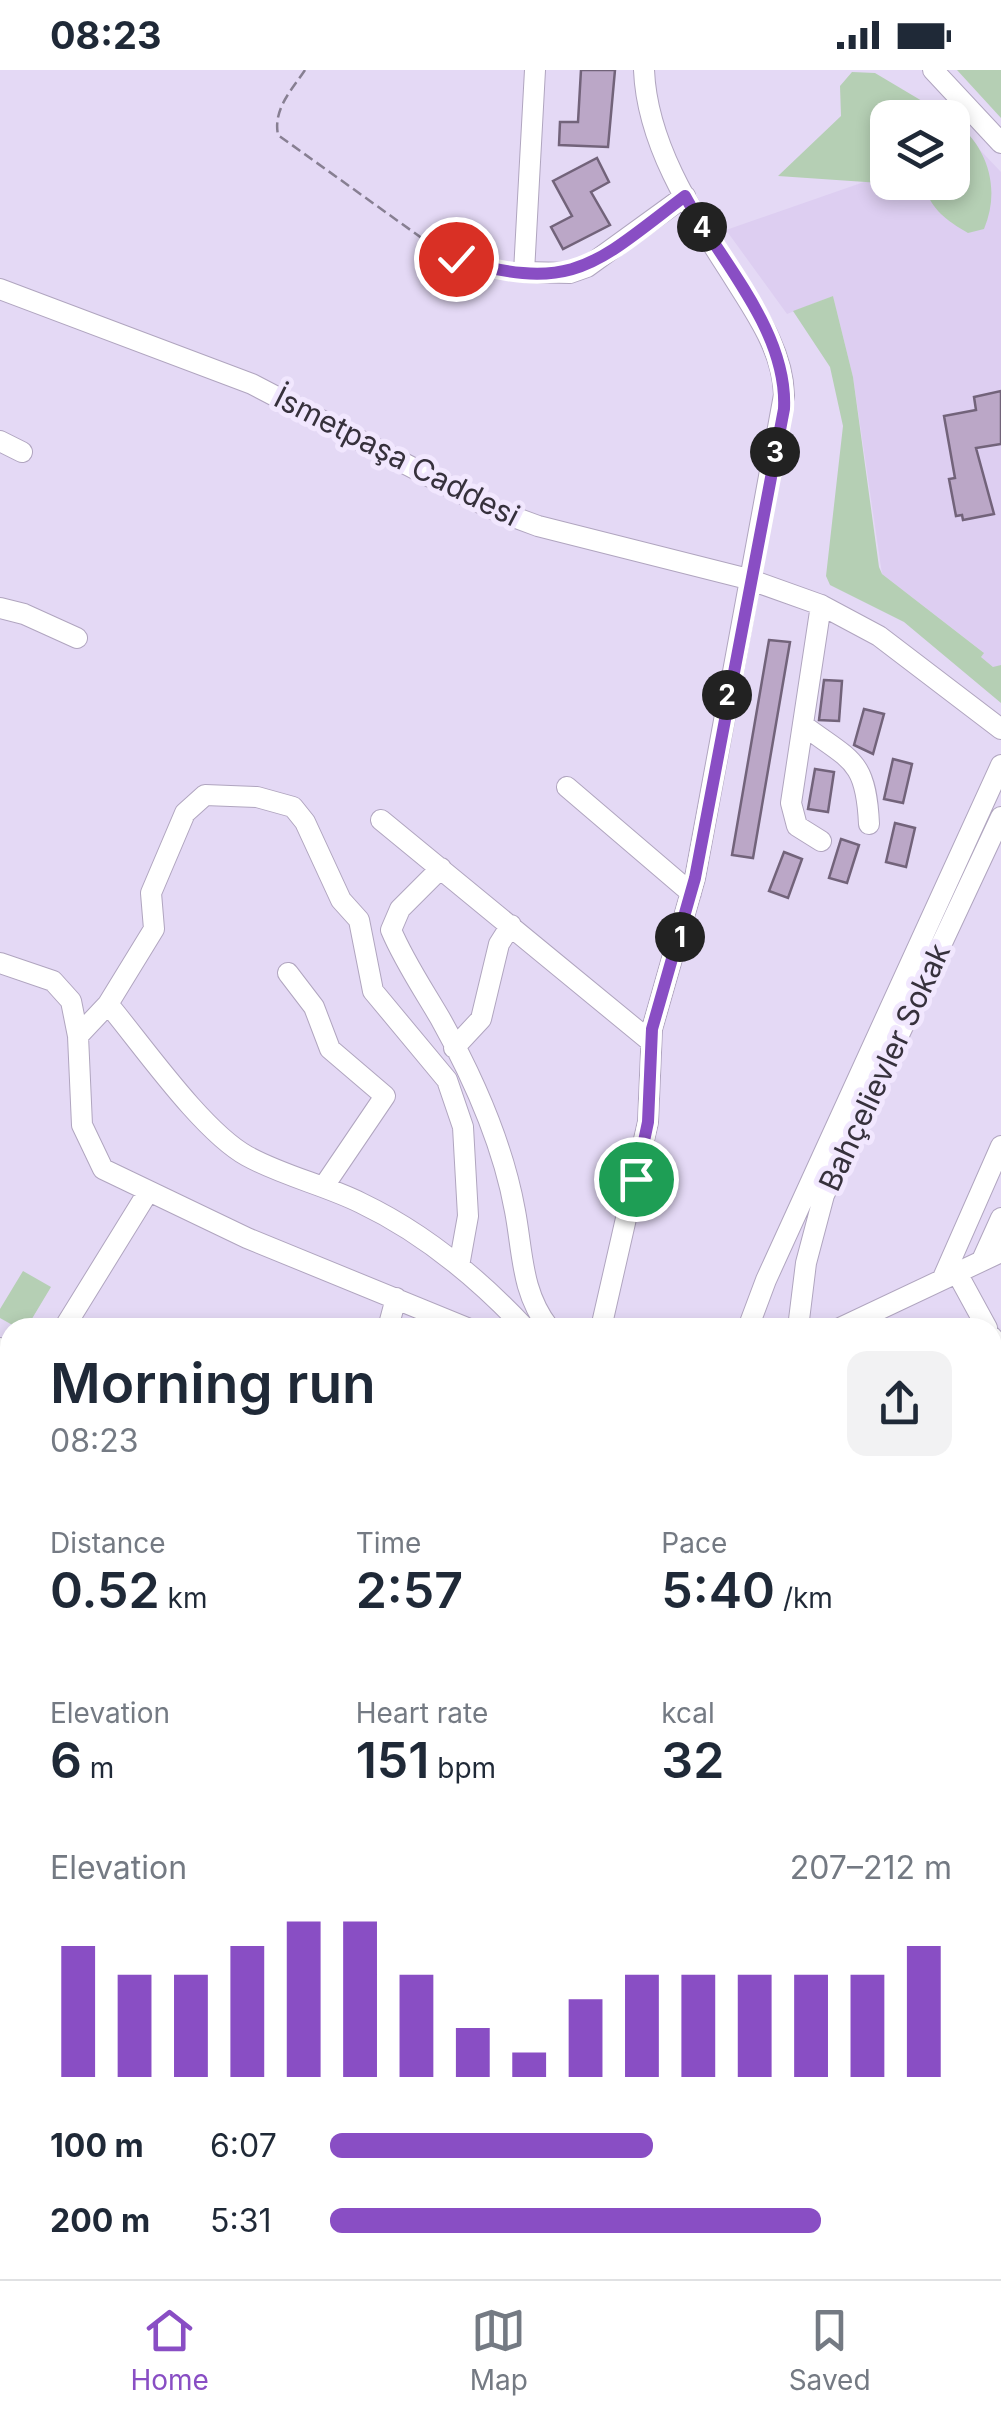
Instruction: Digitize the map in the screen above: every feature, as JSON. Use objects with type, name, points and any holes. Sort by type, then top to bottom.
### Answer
[{"type":"street","points":[[534,70],[524,272],[570,273],[587,267],[685,196]]},
{"type":"street","points":[[603,1318],[648,1122],[650,1041],[692,893],[748,579],[784,409],[784,377],[770,340],[685,196],[652,120],[644,70]]},
{"type":"street","points":[[933,70],[1001,143]]},
{"type":"street","name":"İsmetpaşa Caddesi","points":[[0,290],[252,384],[492,510],[538,526],[748,579],[822,605],[879,636],[1001,729]]},
{"type":"street","points":[[0,442],[22,452]]},
{"type":"street","points":[[821,841],[796,826],[791,804],[822,605]]},
{"type":"street","points":[[0,608],[24,614],[77,638]]},
{"type":"street","points":[[803,725],[860,770],[866,784],[869,824]]},
{"type":"street","points":[[752,1318],[1001,765]]},
{"type":"street","points":[[567,787],[692,893]]},
{"type":"street","points":[[78,1036],[108,1004],[154,929],[150,894],[185,813],[205,795],[257,797],[292,807],[305,822],[341,900],[359,920],[373,991],[446,1080],[463,1127],[468,1216],[459,1266]]},
{"type":"street","name":"Bahçelievler Sokak","points":[[799,1318],[806,1263],[824,1195],[1001,817]]},
{"type":"street","points":[[382,820],[650,1041]]},
{"type":"street","points":[[441,868],[400,909],[391,930],[454,1048],[499,1145],[516,1213],[520,1266],[542,1318]]},
{"type":"street","points":[[454,1048],[481,1019],[499,944],[511,924]]},
{"type":"street","points":[[0,963],[65,990],[78,1036],[82,1125],[87,1143],[103,1169],[148,1192],[444,1318]]},
{"type":"street","points":[[288,973],[314,1007],[330,1049],[384,1096],[324,1186]]},
{"type":"street","points":[[108,1004],[207,1122],[246,1156],[364,1204],[459,1266],[514,1318]]},
{"type":"street","points":[[949,1276],[1001,1146]]},
{"type":"street","points":[[70,1318],[148,1192]]},
{"type":"street","points":[[861,1318],[992,1256],[1001,1218]]},
{"type":"street","points":[[949,1276],[980,1318]]},
{"type":"street","points":[[391,1318],[396,1298]]},
{"type":"path","points":[[305,70],[276,117],[278,135],[456,259],[524,272]]},
{"type":"shaded area","points":[[980,150],[1001,172],[1001,665],[994,668],[981,657],[983,652],[882,574],[853,377],[833,296],[787,314],[726,230],[870,180],[870,200],[970,200],[970,161]]},
{"type":"green space","points":[[957,70],[1001,70],[1001,118]]},
{"type":"green space","points":[[852,72],[875,73],[920,100],[870,100],[870,182],[778,176],[841,116],[840,86]]},
{"type":"green space","points":[[970,136],[983,155],[991,184],[984,229],[968,233],[931,200],[970,200]]},
{"type":"green space","points":[[833,296],[853,377],[879,567],[882,574],[984,653],[981,657],[993,667],[1001,665],[1001,703],[904,622],[830,585],[826,576],[843,426],[830,367],[793,311]]},
{"type":"green space","points":[[23,1271],[51,1287],[32,1318],[0,1318],[0,1309]]},
{"type":"building","points":[[581,70],[615,70],[608,147],[559,145],[560,122],[578,122]]},
{"type":"building","points":[[597,158],[609,182],[591,192],[610,225],[563,249],[551,227],[572,216],[553,181]]},
{"type":"building","points":[[1001,391],[1001,444],[976,448],[994,514],[963,520],[962,515],[956,516],[949,479],[955,478],[944,416],[976,410],[974,397]]},
{"type":"building","points":[[769,640],[790,642],[753,858],[732,855]]},
{"type":"building","points":[[824,680],[842,681],[839,721],[819,720]]},
{"type":"building","points":[[864,709],[884,714],[873,754],[854,745]]},
{"type":"building","points":[[893,759],[912,764],[903,803],[884,799]]},
{"type":"building","points":[[815,769],[834,772],[828,812],[808,809]]},
{"type":"building","points":[[895,823],[915,828],[906,867],[886,862]]},
{"type":"building","points":[[841,839],[859,845],[847,883],[829,878]]},
{"type":"building","points":[[784,852],[802,859],[788,898],[769,891]]},
{"type":"route","points":[[456,259],[484,267],[570,273],[612,251],[685,196],[770,340],[784,377],[784,409],[748,579],[695,878],[652,1029],[648,1122],[636,1179]]}]
